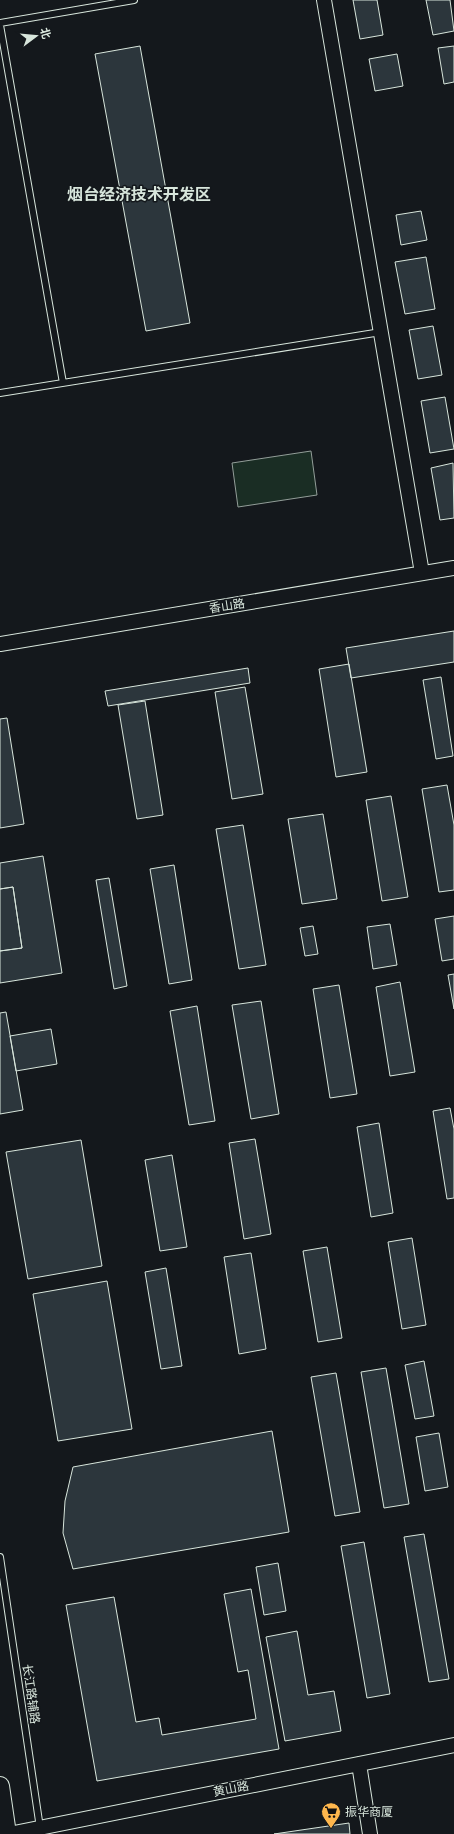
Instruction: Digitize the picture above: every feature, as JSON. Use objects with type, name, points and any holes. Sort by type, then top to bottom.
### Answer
[{"type":"main road","points":[[0,1786],[8,1834]]},
{"type":"street","points":[[324,0],[422,573]]},
{"type":"street","name":"香山路","points":[[0,644],[454,568]]},
{"type":"street","name":"黄山路","points":[[8,1834],[41,1830],[454,1744]]},
{"type":"street","points":[[358,1764],[370,1834]]},
{"type":"lane","points":[[63,383],[0,24],[134,0]]},
{"type":"lane","points":[[0,393],[381,332]]},
{"type":"lane","name":"长江路辅路","points":[[0,1557],[41,1830]]},
{"type":"green space","points":[[311,451],[317,495],[238,507],[232,463]]},
{"type":"building","points":[[353,0],[377,0],[383,35],[360,39]]},
{"type":"building","points":[[426,0],[450,0],[454,31],[433,35]]},
{"type":"building","points":[[140,46],[190,323],[146,331],[95,54]]},
{"type":"building","points":[[454,46],[454,82],[444,84],[438,48]]},
{"type":"building","points":[[397,54],[403,86],[375,91],[369,59]]},
{"type":"building","points":[[421,211],[427,240],[401,245],[396,215]]},
{"type":"building","points":[[426,257],[435,309],[405,314],[395,262]]},
{"type":"building","points":[[433,326],[442,375],[418,379],[409,330]]},
{"type":"building","points":[[445,397],[454,449],[430,453],[421,401]]},
{"type":"building","points":[[453,463],[454,518],[440,520],[431,468]]},
{"type":"building","points":[[454,631],[454,662],[351,678],[346,648]]},
{"type":"building","points":[[349,664],[367,772],[336,777],[319,669]]},
{"type":"building","points":[[248,668],[250,683],[108,706],[105,691]]},
{"type":"building","points":[[441,677],[453,756],[436,759],[423,680]]},
{"type":"building","points":[[245,687],[263,794],[232,799],[215,692]]},
{"type":"building","points":[[145,701],[163,815],[137,819],[118,705]]},
{"type":"building","points":[[7,718],[24,824],[0,828],[0,719]]},
{"type":"building","points":[[447,785],[454,825],[454,890],[439,892],[422,789]]},
{"type":"building","points":[[391,796],[408,897],[382,901],[366,800]]},
{"type":"building","points":[[323,814],[337,899],[302,904],[288,819]]},
{"type":"building","points":[[243,825],[266,965],[239,969],[216,829]]},
{"type":"building","points":[[43,856],[62,973],[0,983],[0,951],[22,948],[13,887],[0,889],[0,863]]},
{"type":"building","points":[[174,865],[192,980],[169,984],[150,869]]},
{"type":"building","points":[[109,878],[127,986],[114,989],[96,880]]},
{"type":"building","points":[[13,887],[22,948],[0,951],[0,889]]},
{"type":"building","points":[[454,916],[454,959],[442,961],[435,919]]},
{"type":"building","points":[[390,924],[397,965],[373,969],[367,927]]},
{"type":"building","points":[[313,926],[318,954],[305,956],[300,928]]},
{"type":"building","points":[[454,974],[454,1009],[448,975]]},
{"type":"building","points":[[400,982],[415,1072],[390,1076],[376,987]]},
{"type":"building","points":[[339,985],[357,1094],[330,1098],[313,989]]},
{"type":"building","points":[[261,1001],[279,1114],[251,1119],[232,1005]]},
{"type":"building","points":[[197,1006],[215,1121],[189,1125],[170,1011]]},
{"type":"building","points":[[6,1012],[23,1110],[0,1114],[0,1013]]},
{"type":"building","points":[[51,1029],[57,1064],[16,1071],[10,1036]]},
{"type":"building","points":[[450,1108],[454,1129],[454,1198],[447,1199],[433,1111]]},
{"type":"building","points":[[379,1123],[393,1213],[371,1217],[357,1127]]},
{"type":"building","points":[[255,1139],[271,1234],[244,1239],[229,1143]]},
{"type":"building","points":[[81,1140],[102,1266],[28,1279],[6,1152]]},
{"type":"building","points":[[172,1155],[187,1247],[160,1251],[145,1160]]},
{"type":"building","points":[[412,1238],[426,1325],[402,1329],[388,1242]]},
{"type":"building","points":[[327,1247],[342,1338],[318,1342],[303,1251]]},
{"type":"building","points":[[251,1253],[266,1349],[239,1354],[224,1257]]},
{"type":"building","points":[[166,1268],[182,1366],[161,1369],[145,1272]]},
{"type":"building","points":[[107,1281],[132,1429],[58,1441],[33,1294]]},
{"type":"building","points":[[424,1361],[434,1416],[415,1419],[405,1365]]},
{"type":"building","points":[[386,1368],[409,1504],[384,1508],[361,1372]]},
{"type":"building","points":[[336,1373],[360,1512],[335,1516],[311,1377]]},
{"type":"building","points":[[272,1431],[289,1532],[73,1569],[63,1533],[65,1501],[73,1467]]},
{"type":"building","points":[[439,1433],[448,1487],[425,1491],[416,1437]]},
{"type":"building","points":[[424,1534],[449,1679],[429,1682],[404,1537]]},
{"type":"building","points":[[364,1542],[390,1694],[367,1698],[341,1546]]},
{"type":"building","points":[[278,1563],[286,1611],[264,1615],[256,1567]]},
{"type":"building","points":[[251,1589],[279,1749],[97,1781],[66,1605],[114,1597],[136,1722],[159,1718],[162,1735],[256,1719],[248,1670],[238,1672],[224,1594]]},
{"type":"building","points":[[297,1631],[308,1695],[334,1691],[341,1731],[285,1741],[266,1637]]},
{"type":"building","name":"振华商厦","points":[[349,1823],[350,1834],[274,1834]]},
{"type":"place","name":"振华商厦","points":[[331,1829]]},
{"type":"district","name":"烟台经济技术开发区","points":[[139,194]]}]
